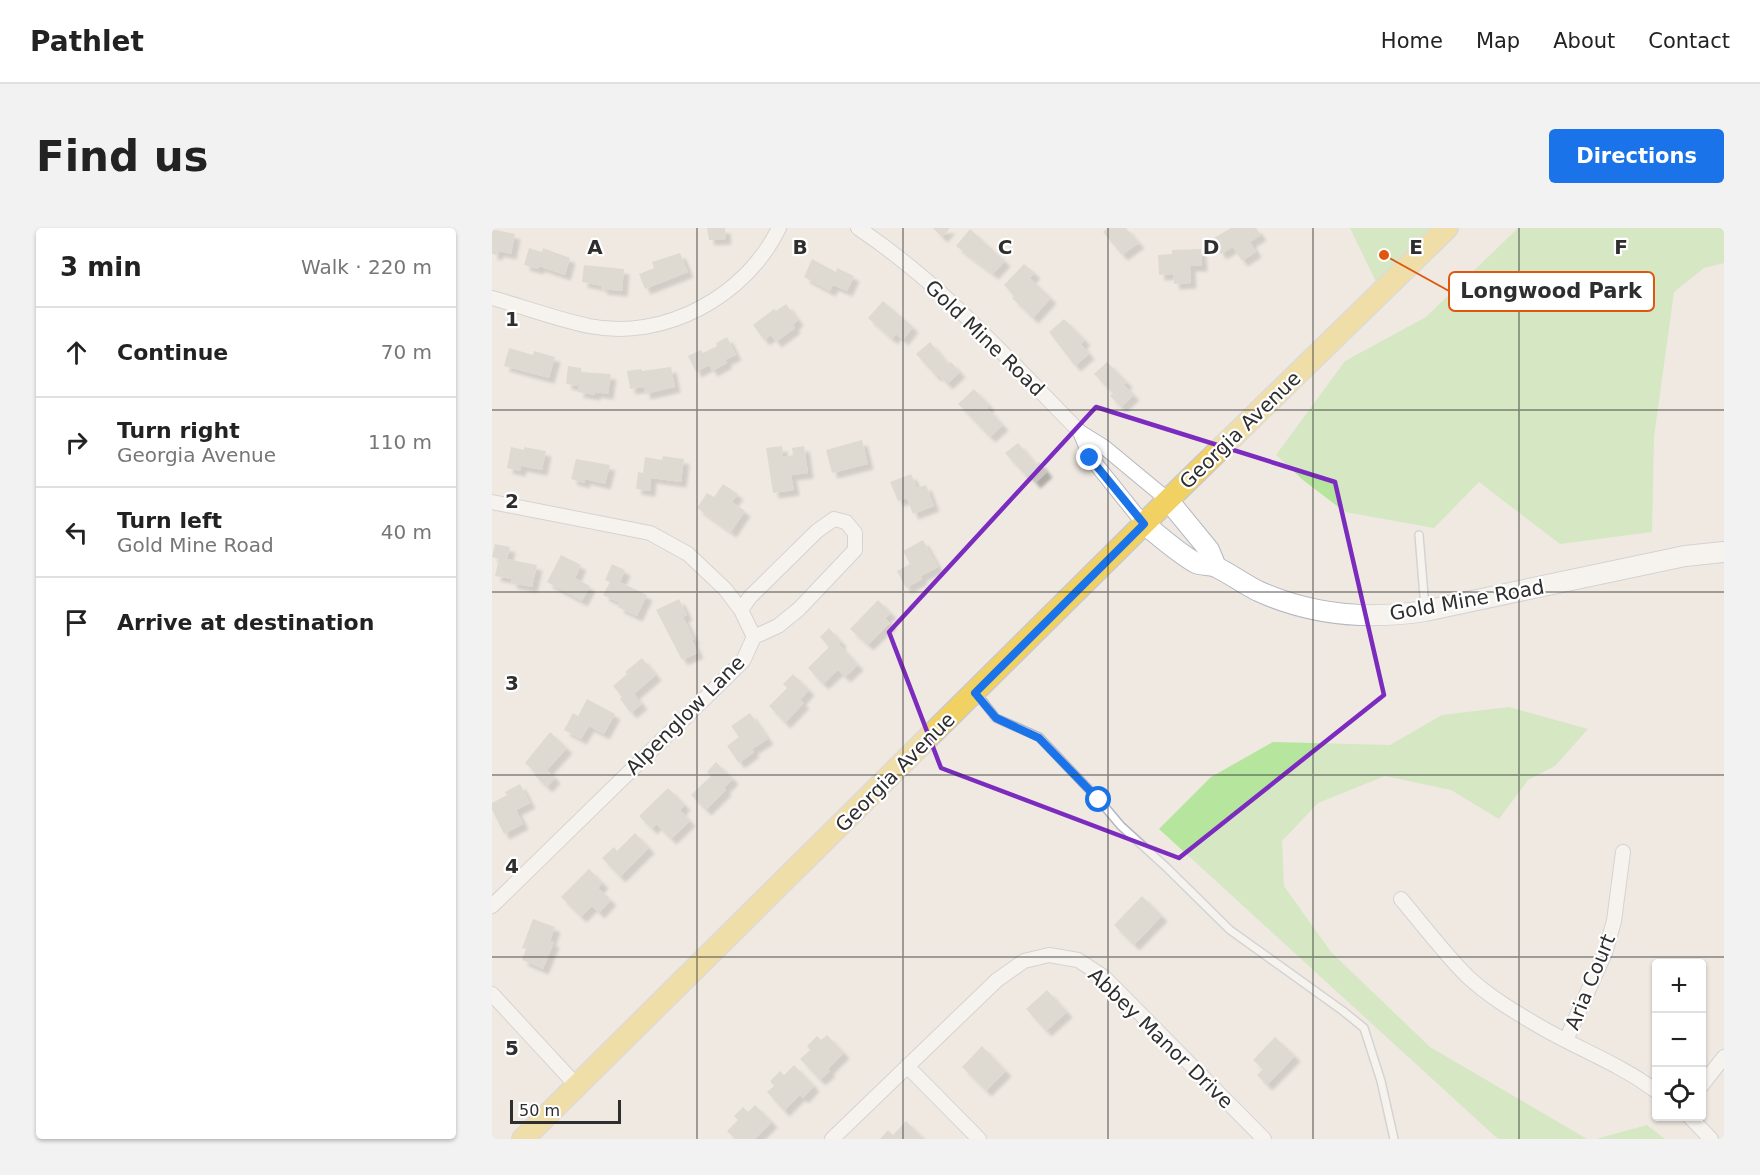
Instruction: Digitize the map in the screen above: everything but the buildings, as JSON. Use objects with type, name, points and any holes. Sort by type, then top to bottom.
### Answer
[{"type":"main road","name":"Georgia Avenue","points":[[523,1139],[1168,500],[1447,228]]},
{"type":"street","points":[[492,298],[590,326],[620,328],[663,322],[707,305],[740,281],[755,266],[779,228]]},
{"type":"street","name":"Gold Mine Road","points":[[858,228],[954,303],[1080,432],[1104,447],[1168,500],[1209,550],[1216,567]]},
{"type":"street","name":"Gold Mine Road","points":[[1080,432],[1090,458],[1144,524],[1198,564],[1216,567],[1238,581],[1271,596],[1322,611],[1373,616],[1425,611],[1685,556],[1724,552]]},
{"type":"street","points":[[492,502],[650,533],[688,554],[725,589],[741,610],[754,637]]},
{"type":"street","name":"Alpenglow Lane","points":[[492,906],[743,661],[754,637],[778,626],[800,609],[855,550],[855,533],[846,522],[834,519],[817,531],[750,597],[741,610]]},
{"type":"street","name":"Aria Court","points":[[1566,1040],[1605,953],[1614,921],[1623,852]]},
{"type":"street","points":[[1401,899],[1469,978],[1503,1004],[1540,1027],[1616,1065],[1652,1088]]},
{"type":"street","name":"Abbey Manor Drive","points":[[832,1139],[997,980],[1024,961],[1049,955],[1078,960],[1104,978],[1264,1139]]},
{"type":"street","points":[[492,993],[577,1086]]},
{"type":"street","points":[[1706,1080],[1724,1057]]},
{"type":"street","points":[[907,1066],[979,1139]]},
{"type":"street","points":[[1694,1121],[1711,1139]]},
{"type":"lane","points":[[1419,534],[1425,611]]},
{"type":"lane","points":[[975,693],[996,718],[1039,738],[1121,826],[1230,930],[1364,1028],[1381,1081],[1394,1139]]},
{"type":"highlighted area","points":[[1096,407],[1335,482],[1384,695],[1179,858],[941,768],[889,632]]},
{"type":"green space","points":[[1350,228],[1432,228],[1376,282]]},
{"type":"green space","points":[[1518,228],[1724,228],[1724,263],[1704,268],[1674,292],[1654,437],[1652,532],[1560,544],[1479,482],[1434,528],[1345,512],[1303,480],[1276,455],[1345,361],[1426,317]]},
{"type":"green space","points":[[1509,707],[1588,729],[1555,766],[1528,780],[1499,819],[1451,790],[1385,776],[1318,803],[1282,841],[1284,886],[1331,952],[1430,1047],[1587,1139],[1498,1139],[1159,829],[1211,777],[1273,742],[1390,745],[1442,715]]},
{"type":"green space","points":[[1647,1125],[1665,1139],[1596,1139]]},
{"type":"place","name":"Longwood Park","points":[[1384,255]]},
{"type":"route","points":[[1090,458],[1144,524],[975,693],[996,718],[1039,738],[1099,800]]}]
